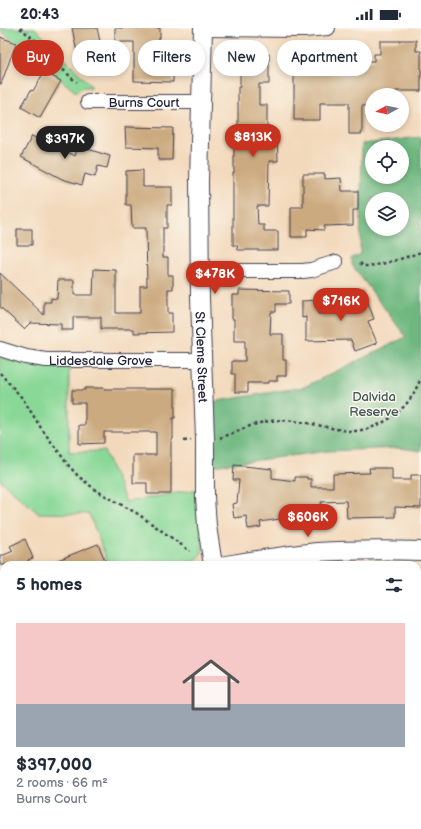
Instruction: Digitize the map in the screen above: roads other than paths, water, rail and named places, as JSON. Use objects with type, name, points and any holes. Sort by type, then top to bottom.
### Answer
[{"type":"street","points":[[203,29],[304,30],[328,28]]},
{"type":"street","name":"St Clems Street","points":[[203,29],[200,102],[200,271],[206,507],[207,526],[212,561]]},
{"type":"street","name":"Burns Court","points":[[88,102],[200,102]]},
{"type":"street","points":[[200,271],[303,271],[312,270],[336,262]]},
{"type":"street","name":"Liddesdale Grove","points":[[0,349],[26,357],[46,360],[203,360]]},
{"type":"street","points":[[249,561],[316,552],[375,550],[421,551]]},
{"type":"park label","name":"Dalvida Reserve","points":[[374,404]]}]
